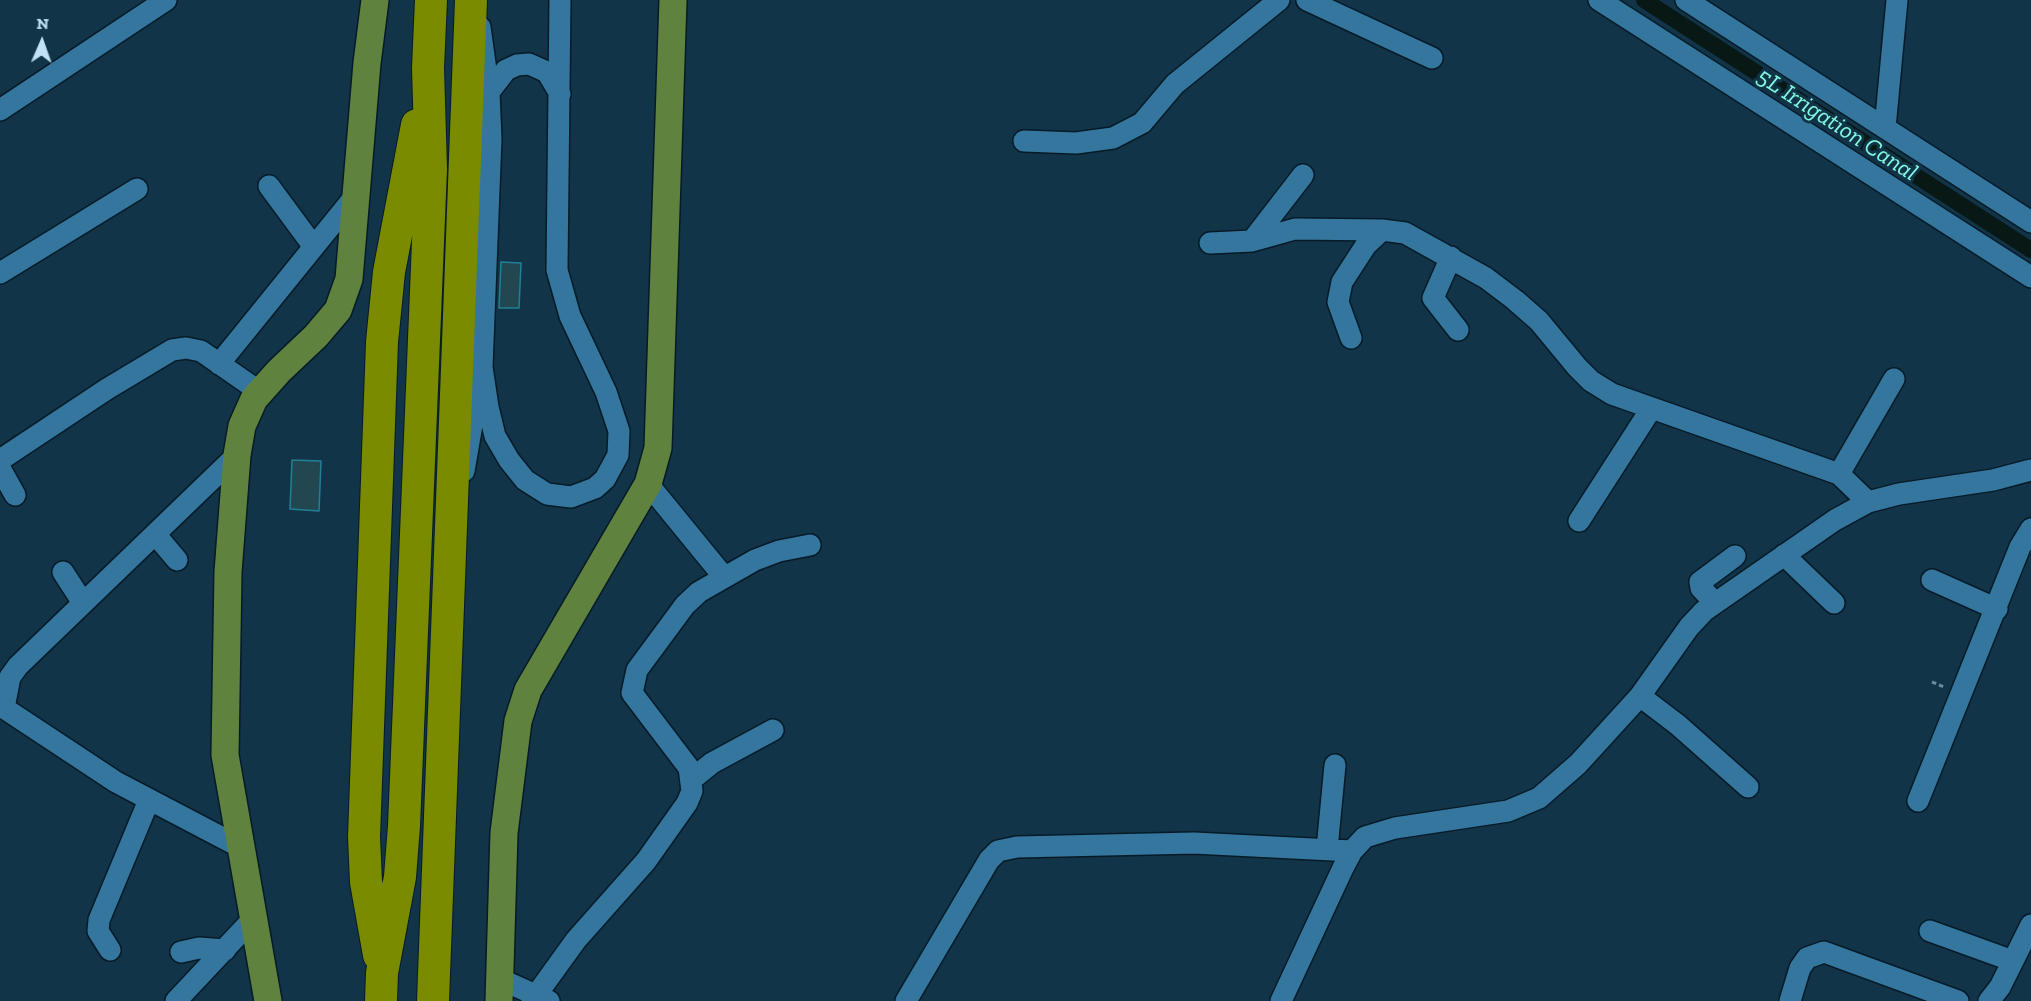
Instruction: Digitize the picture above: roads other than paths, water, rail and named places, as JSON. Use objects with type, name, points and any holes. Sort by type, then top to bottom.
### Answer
[{"type":"highway","points":[[382,987],[398,893],[404,826],[431,160],[428,68],[431,0]]},
{"type":"highway","points":[[433,1001],[471,0]]},
{"type":"highway","points":[[382,987],[369,904],[364,837],[382,342],[394,240],[428,68]]},
{"type":"main road","points":[[268,1001],[225,755],[224,692],[228,572],[237,455],[242,426],[254,399],[316,336],[338,310],[349,279],[355,195],[375,0]]},
{"type":"main road","points":[[500,990],[504,833],[518,721],[528,690],[648,484],[658,448],[673,0]]},
{"type":"street","points":[[0,110],[166,0]]},
{"type":"street","points":[[450,529],[470,445],[482,367],[491,139],[489,92],[476,0]]},
{"type":"street","points":[[482,367],[495,436],[509,460],[525,480],[547,494],[571,497],[590,491],[605,479],[618,454],[619,431],[606,392],[567,308],[557,270],[561,94],[560,0]]},
{"type":"street","points":[[1024,141],[1076,143],[1113,138],[1142,123],[1175,84],[1279,0]]},
{"type":"street","points":[[1307,0],[1432,58]]},
{"type":"street","points":[[1599,0],[2031,277]]},
{"type":"street","points":[[1686,0],[2031,222]]},
{"type":"street","points":[[1885,128],[1897,0]]},
{"type":"street","points":[[489,92],[506,70],[529,64],[547,72],[561,94]]},
{"type":"street","points":[[1252,241],[1303,175]]},
{"type":"street","points":[[269,186],[314,247]]},
{"type":"street","points":[[0,273],[137,189]]},
{"type":"street","points":[[219,364],[355,195]]},
{"type":"street","points":[[1210,243],[1252,241],[1295,229],[1382,230],[1405,233],[1486,278],[1515,300],[1539,321],[1591,381],[1612,394],[1839,474],[1868,502]]},
{"type":"street","points":[[1351,338],[1338,302],[1340,287],[1355,260],[1382,230]]},
{"type":"street","points":[[1450,257],[1433,298],[1458,330]]},
{"type":"street","points":[[0,460],[107,388],[172,351],[186,348],[201,351],[260,392]]},
{"type":"street","points":[[1839,474],[1894,379]]},
{"type":"street","points":[[1579,521],[1651,409]]},
{"type":"street","points":[[237,455],[18,666],[5,691],[116,782],[240,847]]},
{"type":"street","points":[[0,468],[15,495]]},
{"type":"street","points":[[1281,1001],[1352,851],[1365,837],[1395,828],[1508,811],[1539,798],[1578,764],[1640,696],[1689,627],[1715,603],[1835,520],[1868,502],[2030,473]]},
{"type":"street","points":[[648,484],[724,577]]},
{"type":"street","points":[[1918,801],[2020,547],[2031,529]]},
{"type":"street","points":[[155,534],[177,560]]},
{"type":"street","points":[[500,990],[539,999],[576,940],[646,861],[687,803],[692,791],[689,768],[632,693],[637,670],[685,605],[699,592],[763,557],[810,545]]},
{"type":"street","points":[[1784,555],[1834,603]]},
{"type":"street","points":[[1715,603],[1701,588],[1700,582],[1735,556]]},
{"type":"street","points":[[63,572],[83,603]]},
{"type":"street","points":[[1932,580],[1997,609]]},
{"type":"street","points":[[1640,696],[1678,725],[1748,787]]},
{"type":"street","points":[[691,780],[712,763],[773,730]]},
{"type":"street","points":[[1327,849],[1335,765]]},
{"type":"street","points":[[110,950],[98,931],[99,920],[149,800]]},
{"type":"street","points":[[906,1001],[989,860],[998,851],[1017,847],[1194,843],[1352,851]]},
{"type":"street","points":[[176,1001],[253,920]]},
{"type":"street","points":[[1989,1001],[2000,987],[2031,925]]},
{"type":"street","points":[[1930,931],[2013,961]]},
{"type":"street","points":[[181,952],[199,948],[225,950]]},
{"type":"street","points":[[1790,1001],[1800,968],[1807,958],[1824,952],[1958,1001]]},
{"type":"waterway","name":"5L Irrigation Canal","points":[[1644,0],[2031,250]]}]
